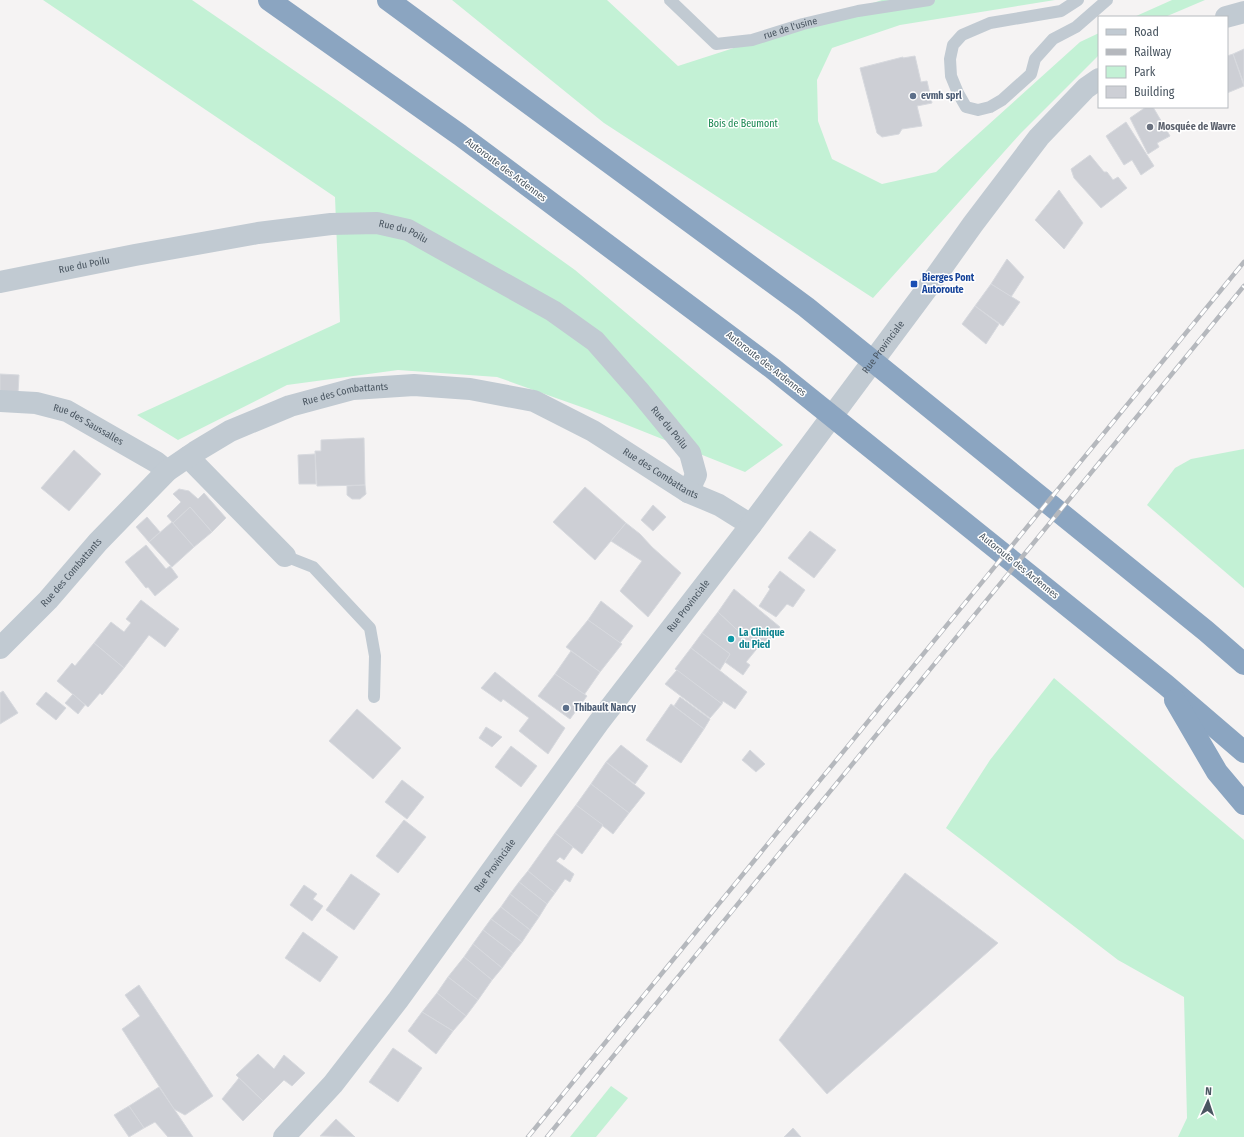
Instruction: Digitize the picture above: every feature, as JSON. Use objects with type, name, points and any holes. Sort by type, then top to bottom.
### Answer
[{"type":"highway","name":"Autoroute des Ardennes","points":[[269,0],[460,135],[772,368],[1166,685],[1244,752]]},
{"type":"highway","points":[[388,0],[806,307],[1206,631],[1244,664]]},
{"type":"highway","points":[[1166,685],[1217,772],[1244,804]]},
{"type":"street","points":[[1228,16],[1244,12]]},
{"type":"street","name":"Rue Provinciale","points":[[284,1137],[333,1084],[398,1000],[599,722],[751,525],[1039,137],[1086,88],[1098,81]]},
{"type":"street","name":"Rue du Poilu","points":[[0,282],[135,254],[258,233],[324,225],[377,223],[408,230],[553,311],[595,341],[639,391],[690,453],[696,475],[688,492]]},
{"type":"street","name":"Rue des Combattants","points":[[0,648],[48,600],[98,542],[167,472],[230,431],[290,406],[354,389],[414,385],[470,389],[534,401],[593,431],[688,492],[719,505],[751,525]]},
{"type":"street","name":"Rue des Saussalles","points":[[0,401],[36,403],[66,411],[156,462],[167,472]]},
{"type":"street","points":[[188,457],[285,556]]},
{"type":"lane","name":"rue de l'usine","points":[[670,0],[716,44],[752,40],[803,24],[858,11],[928,0]]},
{"type":"lane","points":[[1078,0],[1061,11],[990,23],[962,35],[953,45],[950,59],[951,76],[958,94],[966,107],[978,110],[990,107],[1002,100],[1031,74],[1035,59],[1053,39],[1076,27],[1107,0]]},
{"type":"lane","points":[[285,556],[313,567],[370,628],[375,656],[374,697]]},
{"type":"green space","points":[[43,0],[192,0],[340,102],[575,270],[783,445],[745,472],[587,409],[497,377],[398,370],[287,385],[178,440],[137,415],[340,322],[335,197]]},
{"type":"green space","name":"Bois de Beumont","points":[[452,0],[607,0],[678,66],[882,0],[1055,0],[900,25],[832,48],[817,80],[818,121],[832,159],[882,184],[936,172],[1080,42],[1098,33],[1098,56],[1021,133],[873,298],[604,123]]},
{"type":"green space","points":[[1172,0],[1205,0],[1167,16],[1136,16]]},
{"type":"green space","points":[[1244,449],[1244,588],[1147,505],[1175,468],[1191,459]]},
{"type":"green space","points":[[1054,678],[1244,840],[1244,1137],[1178,1137],[1187,1118],[1184,997],[1118,960],[946,828],[990,760]]},
{"type":"green space","points":[[611,1086],[628,1098],[596,1137],[570,1137]]},
{"type":"building","points":[[1244,49],[1244,84],[1233,54]]},
{"type":"building","points":[[1233,54],[1244,86],[1228,93],[1228,56]]},
{"type":"building","points":[[915,56],[921,82],[927,81],[932,103],[917,106],[922,126],[902,129],[899,134],[882,137],[877,133],[860,68],[903,57]]},
{"type":"building","name":"Mosquée de Wavre","points":[[1145,108],[1154,108],[1170,136],[1157,143],[1159,147],[1148,154],[1130,118]]},
{"type":"building","points":[[1126,122],[1154,166],[1141,175],[1132,160],[1124,165],[1106,136]]},
{"type":"building","points":[[1090,155],[1104,172],[1107,172],[1113,180],[1118,177],[1127,188],[1101,208],[1074,178],[1071,169]]},
{"type":"building","points":[[1059,190],[1083,223],[1064,249],[1035,220]]},
{"type":"building","points":[[1007,259],[1024,277],[1011,297],[991,284]]},
{"type":"building","points":[[991,284],[1020,302],[1003,326],[975,306]]},
{"type":"building","points":[[975,306],[999,324],[986,344],[962,324]]},
{"type":"building","points":[[0,374],[19,375],[18,393],[0,391]]},
{"type":"building","points":[[364,438],[365,485],[317,486],[315,451],[321,451],[321,440]]},
{"type":"building","points":[[74,450],[101,474],[69,511],[41,488]]},
{"type":"building","points":[[315,454],[316,484],[299,484],[298,455]]},
{"type":"building","points":[[365,485],[366,494],[360,499],[352,499],[347,495],[347,486]]},
{"type":"building","points":[[585,487],[626,523],[595,560],[553,522]]},
{"type":"building","points":[[179,489],[189,491],[198,499],[204,493],[226,518],[212,532],[190,507],[173,523],[167,516],[181,502],[173,494]]},
{"type":"building","points":[[653,505],[666,517],[653,531],[641,520]]},
{"type":"building","points":[[190,507],[212,532],[194,547],[173,523]]},
{"type":"building","points":[[147,517],[160,532],[149,542],[136,527]]},
{"type":"building","points":[[172,522],[194,547],[172,567],[149,542]]},
{"type":"building","points":[[626,523],[640,534],[681,573],[648,617],[620,591],[642,561],[611,541]]},
{"type":"building","points":[[810,531],[836,550],[814,578],[788,558]]},
{"type":"building","points":[[146,545],[166,569],[170,566],[178,577],[155,596],[148,587],[146,588],[125,562]]},
{"type":"building","points":[[780,571],[805,590],[793,607],[787,604],[776,617],[759,606],[770,589],[768,587]]},
{"type":"building","points":[[734,589],[780,627],[764,648],[736,629],[718,612]]},
{"type":"building","points":[[141,600],[179,629],[165,647],[149,635],[124,668],[94,643],[111,622],[124,632],[131,623],[126,619]]},
{"type":"building","points":[[601,601],[633,626],[620,643],[588,620]]},
{"type":"building","name":"La Clinique du Pied","points":[[718,612],[736,629],[760,645],[746,662],[750,665],[743,675],[725,662],[730,654],[702,633]]},
{"type":"building","points":[[588,620],[622,644],[600,672],[566,647]]},
{"type":"building","points":[[702,633],[730,654],[720,670],[691,648]]},
{"type":"building","points":[[94,643],[124,668],[102,695],[100,693],[88,707],[57,681],[72,663],[75,666]]},
{"type":"building","points":[[691,648],[747,692],[735,709],[723,701],[722,704],[675,669]]},
{"type":"building","points":[[571,651],[600,672],[584,695],[555,674]]},
{"type":"building","points":[[677,670],[722,704],[710,718],[665,684]]},
{"type":"building","points":[[495,672],[565,728],[548,754],[519,731],[529,718],[503,699],[501,702],[481,688]]},
{"type":"building","name":"Thibault Nancy","points":[[555,674],[587,696],[570,719],[538,696]]},
{"type":"building","points":[[3,691],[18,713],[0,724],[0,693]]},
{"type":"building","points":[[46,692],[66,708],[56,720],[36,704]]},
{"type":"building","points":[[73,694],[85,705],[78,714],[65,703]]},
{"type":"building","points":[[680,697],[710,719],[704,729],[674,706]]},
{"type":"building","points":[[671,704],[704,729],[681,763],[646,740]]},
{"type":"building","points":[[357,709],[401,748],[373,779],[329,741]]},
{"type":"building","points":[[486,727],[502,737],[492,747],[479,738]]},
{"type":"building","points":[[621,745],[648,766],[635,784],[606,762]]},
{"type":"building","points":[[511,746],[537,766],[521,787],[495,767]]},
{"type":"building","points":[[750,750],[765,764],[756,772],[742,760]]},
{"type":"building","points":[[606,762],[645,793],[629,813],[591,784]]},
{"type":"building","points":[[402,780],[424,797],[407,819],[385,802]]},
{"type":"building","points":[[591,784],[629,813],[613,834],[576,805]]},
{"type":"building","points":[[576,805],[603,825],[582,854],[555,833]]},
{"type":"building","points":[[404,820],[426,837],[398,873],[376,856]]},
{"type":"building","points":[[555,833],[573,847],[564,860],[560,857],[556,861],[574,874],[570,882],[565,879],[555,893],[528,871]]},
{"type":"building","points":[[528,871],[555,893],[547,904],[519,882]]},
{"type":"building","points":[[905,873],[998,943],[827,1094],[779,1040]]},
{"type":"building","points":[[351,874],[380,894],[354,930],[326,910]]},
{"type":"building","points":[[519,882],[547,904],[539,917],[510,894]]},
{"type":"building","points":[[304,885],[317,894],[313,899],[323,906],[312,921],[290,905]]},
{"type":"building","points":[[510,894],[539,917],[530,930],[501,907]]},
{"type":"building","points":[[501,907],[530,930],[522,942],[491,919]]},
{"type":"building","points":[[491,919],[522,942],[513,953],[483,930]]},
{"type":"building","points":[[483,930],[513,953],[502,968],[473,944]]},
{"type":"building","points":[[303,932],[338,957],[320,982],[285,958]]},
{"type":"building","points":[[473,944],[502,968],[492,980],[464,957]]},
{"type":"building","points":[[464,957],[492,980],[478,1000],[448,977]]},
{"type":"building","points":[[448,977],[478,1000],[466,1016],[437,993]]},
{"type":"building","points":[[139,985],[213,1096],[185,1115],[174,1109],[122,1029],[140,1016],[125,995]]},
{"type":"building","points":[[437,993],[466,1016],[453,1031],[422,1012]]},
{"type":"building","points":[[422,1012],[453,1031],[436,1054],[408,1031]]},
{"type":"building","points":[[393,1048],[422,1068],[398,1102],[369,1082]]},
{"type":"building","points":[[258,1054],[274,1069],[284,1055],[305,1073],[292,1086],[284,1080],[263,1101],[236,1075]]},
{"type":"building","points":[[239,1078],[263,1101],[243,1121],[222,1099]]},
{"type":"building","points":[[159,1087],[193,1137],[168,1137],[155,1122],[144,1128],[129,1106]]},
{"type":"building","points":[[129,1106],[144,1128],[129,1137],[114,1115]]},
{"type":"building","points":[[336,1119],[355,1137],[320,1136]]},
{"type":"building","points":[[793,1128],[801,1137],[784,1137]]},
{"type":"railway","points":[[528,1137],[1244,262]]},
{"type":"railway","points":[[547,1137],[1244,286]]},
{"type":"place","name":"evmh sprl","points":[[913,96]]},
{"type":"place","name":"Mosquée de Wavre","points":[[1150,127]]},
{"type":"place","name":"Bierges Pont Autoroute","points":[[914,284]]},
{"type":"place","name":"La Clinique du Pied","points":[[731,639]]},
{"type":"place","name":"Thibault Nancy","points":[[566,708]]}]
